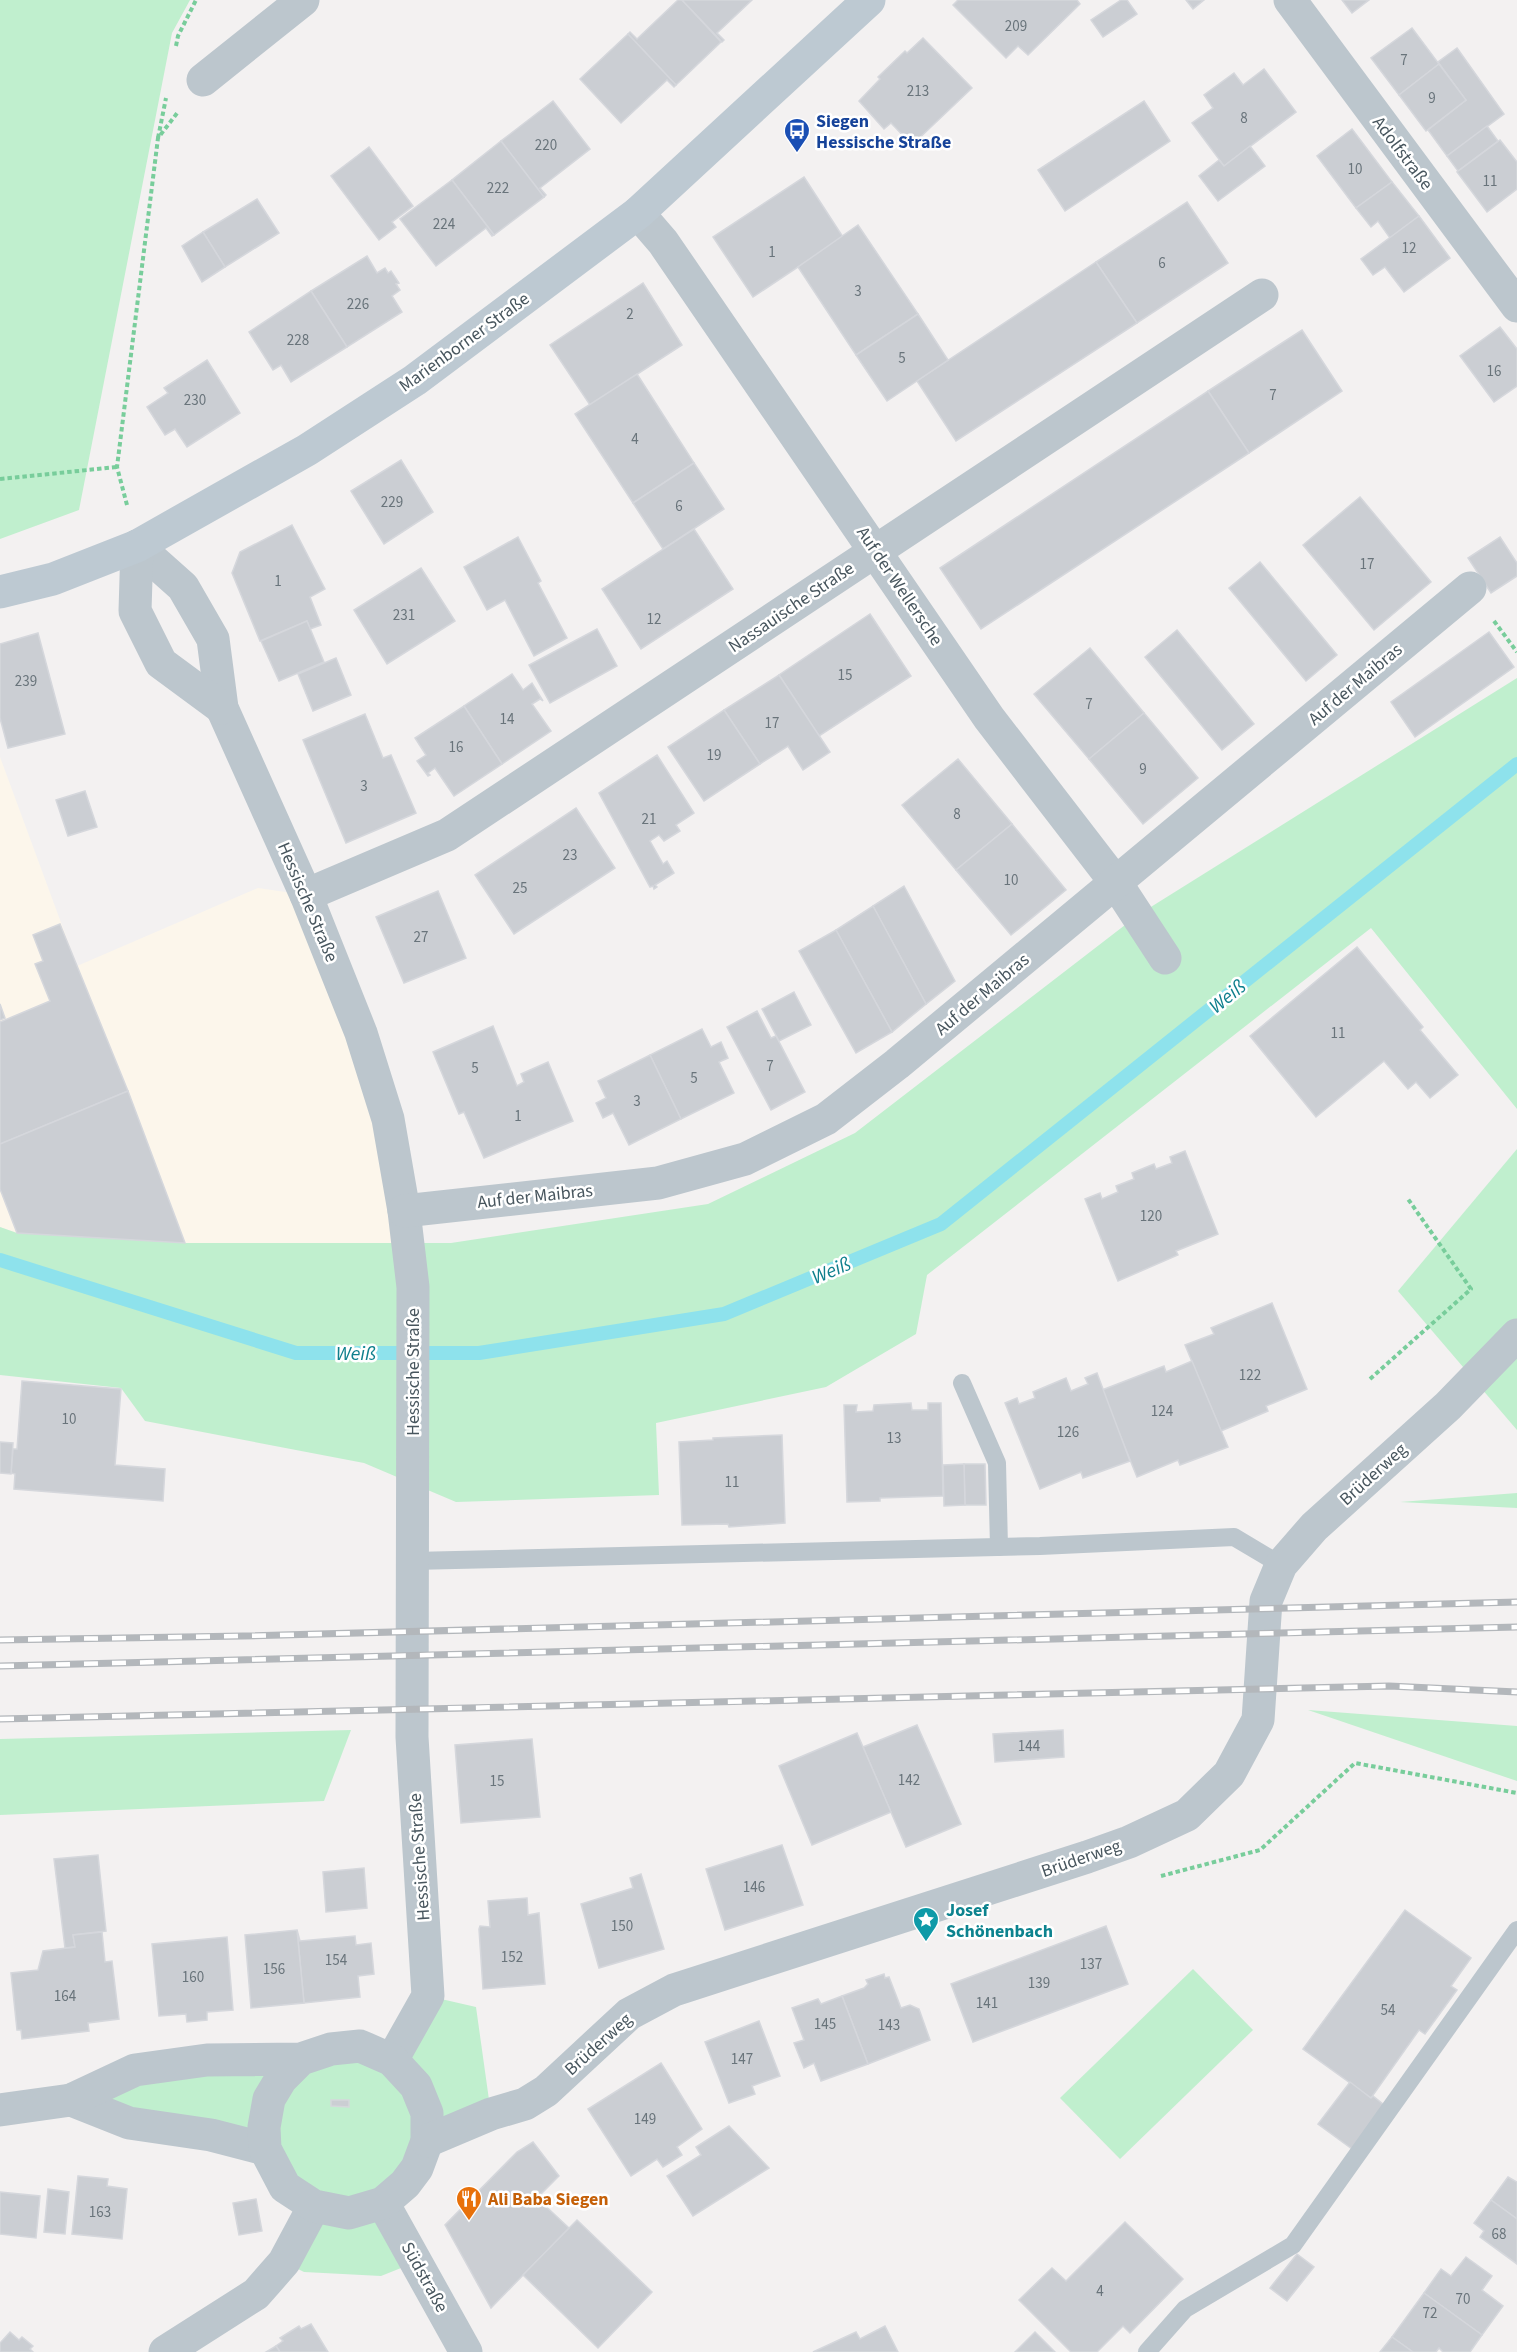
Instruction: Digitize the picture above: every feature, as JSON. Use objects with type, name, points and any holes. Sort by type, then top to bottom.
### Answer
[{"type":"main road","name":"Marienborner Straße","points":[[0,592],[53,579],[137,546],[307,450],[415,380],[638,213],[870,0]]},
{"type":"street","points":[[203,80],[303,0]]},
{"type":"street","name":"Adolfstraße","points":[[1290,0],[1517,306]]},
{"type":"street","name":"Auf der Wellersche","points":[[638,213],[663,242],[989,718],[1116,884],[1165,958]]},
{"type":"street","name":"Nassauische Straße","points":[[306,895],[447,835],[1262,295]]},
{"type":"street","name":"Hessische Straße","points":[[137,546],[135,611],[161,663],[222,708]]},
{"type":"street","name":"Hessische Straße","points":[[137,546],[183,587],[213,639],[222,708],[306,895],[361,1033],[388,1119],[404,1211],[413,1287],[412,1737],[428,1996],[392,2060]]},
{"type":"street","name":"Auf der Maibras","points":[[404,1211],[658,1183],[745,1159],[826,1119],[897,1064],[1116,884],[1470,588]]},
{"type":"street","name":"Brüderweg","points":[[427,2141],[491,2114],[525,2104],[546,2091],[629,2014],[674,1990],[1087,1857],[1128,1842],[1186,1815],[1229,1774],[1258,1720],[1266,1601],[1281,1565],[1314,1527],[1448,1406],[1517,1335]]},
{"type":"street","points":[[0,2110],[71,2100],[135,2070],[207,2060],[301,2060],[331,2049],[360,2046],[392,2060],[416,2086],[427,2113],[427,2141],[417,2168],[405,2184],[383,2203],[349,2213],[314,2206],[285,2187],[265,2149],[264,2127],[269,2099],[281,2079],[301,2060]]},
{"type":"street","points":[[71,2100],[129,2123],[211,2135],[265,2149]]},
{"type":"street","name":"Südstraße","points":[[383,2203],[466,2352]]},
{"type":"street","points":[[165,2352],[256,2294],[284,2262],[314,2206]]},
{"type":"lane","points":[[962,1383],[997,1463],[999,1547]]},
{"type":"lane","points":[[412,1561],[999,1547],[1234,1537],[1281,1565]]},
{"type":"lane","points":[[1147,2352],[1185,2309],[1293,2245],[1517,1930]]},
{"type":"path","points":[[137,546],[117,467],[158,138],[203,80]]},
{"type":"path","points":[[0,479],[117,467]]},
{"type":"path","points":[[1494,621],[1517,652]]},
{"type":"path","points":[[1370,1379],[1471,1289],[1408,1199]]},
{"type":"path","points":[[1159,1876],[1260,1850],[1355,1763],[1517,1793]]},
{"type":"shaded area","points":[[0,757],[77,966],[258,888],[306,895],[409,1244],[185,1243],[17,1233],[0,1227]]},
{"type":"green space","points":[[0,0],[190,0],[172,33],[79,510],[0,539]]},
{"type":"green space","points":[[1517,678],[1517,1109],[1371,928],[927,1275],[916,1334],[826,1387],[656,1423],[659,1495],[456,1502],[364,1463],[145,1421],[121,1388],[0,1375],[0,1227],[17,1233],[185,1243],[451,1243],[708,1204],[855,1133],[1138,915]]},
{"type":"green space","points":[[1517,1149],[1517,1430],[1398,1291]]},
{"type":"green space","points":[[1517,1493],[1517,1508],[1400,1502]]},
{"type":"green space","points":[[1308,1710],[1517,1726],[1517,1781]]},
{"type":"green space","points":[[351,1730],[324,1801],[0,1815],[0,1739]]},
{"type":"green space","points":[[1193,1969],[1253,2030],[1120,2159],[1060,2098]]},
{"type":"green space","points":[[428,1996],[476,2007],[491,2114],[427,2141],[383,2202],[416,2262],[381,2276],[304,2272],[284,2262],[314,2206],[264,2149],[71,2100],[135,2070],[392,2060]]},
{"type":"building","points":[[678,0],[682,0],[721,42],[676,85],[628,34],[630,32],[637,39]]},
{"type":"building","points":[[682,0],[752,0],[717,33],[724,40],[722,42]]},
{"type":"building","points":[[958,0],[1077,0],[1080,4],[1028,55],[1018,46],[1006,58],[953,5]]},
{"type":"building","points":[[1121,0],[1127,0],[1137,14],[1103,37],[1091,20]]},
{"type":"building","points":[[1186,0],[1204,0],[1193,9]]},
{"type":"building","points":[[1342,0],[1369,0],[1352,13]]},
{"type":"building","points":[[1412,28],[1439,64],[1399,95],[1371,58]]},
{"type":"building","points":[[628,34],[676,85],[674,87],[667,80],[621,123],[580,79]]},
{"type":"building","points":[[923,38],[972,88],[912,145],[891,123],[884,129],[859,101],[880,79],[878,77],[905,51],[907,53]]},
{"type":"building","points":[[1457,48],[1504,114],[1447,156],[1428,130],[1466,100],[1438,62]]},
{"type":"building","points":[[1439,64],[1466,100],[1426,131],[1399,95]]},
{"type":"building","points":[[1264,69],[1296,112],[1224,166],[1192,123],[1213,108],[1204,95],[1234,73],[1243,85]]},
{"type":"building","points":[[553,101],[590,149],[540,188],[546,195],[544,197],[501,141]]},
{"type":"building","points":[[1144,101],[1170,141],[1065,211],[1038,170]]},
{"type":"building","points":[[1487,126],[1498,141],[1458,171],[1447,156]]},
{"type":"building","points":[[1352,129],[1392,182],[1356,208],[1317,156]]},
{"type":"building","points":[[1500,140],[1517,162],[1517,189],[1487,212],[1457,172]]},
{"type":"building","points":[[501,141],[544,197],[494,235],[452,180]]},
{"type":"building","points":[[1250,146],[1265,166],[1218,201],[1199,176],[1219,160],[1224,166]]},
{"type":"building","points":[[369,147],[413,206],[392,222],[396,227],[379,240],[331,176]]},
{"type":"building","points":[[804,177],[843,237],[753,297],[713,237]]},
{"type":"building","points":[[452,180],[494,235],[492,236],[486,228],[436,266],[400,219]]},
{"type":"building","points":[[1392,182],[1419,216],[1390,238],[1378,221],[1371,227],[1356,208]]},
{"type":"building","points":[[257,199],[279,233],[225,267],[203,232]]},
{"type":"building","points":[[1187,202],[1228,263],[1137,323],[1096,262]]},
{"type":"building","points":[[1419,216],[1450,258],[1404,292],[1385,267],[1373,275],[1361,259]]},
{"type":"building","points":[[858,225],[918,314],[856,355],[798,267]]},
{"type":"building","points":[[203,232],[225,267],[202,282],[182,246]]},
{"type":"building","points":[[367,256],[377,273],[385,268],[388,273],[391,271],[399,283],[396,284],[400,290],[392,296],[402,312],[347,347],[311,291]]},
{"type":"building","points":[[1096,262],[1137,323],[956,441],[917,381]]},
{"type":"building","points":[[643,283],[682,345],[590,405],[550,345]]},
{"type":"building","points":[[311,291],[347,347],[291,382],[281,365],[273,370],[249,332]]},
{"type":"building","points":[[918,314],[948,360],[887,401],[856,355]]},
{"type":"building","points":[[1500,327],[1517,349],[1517,386],[1494,402],[1460,356]]},
{"type":"building","points":[[1302,330],[1342,391],[1249,453],[1208,391]]},
{"type":"building","points":[[207,360],[240,413],[187,447],[175,429],[165,435],[147,407],[168,393],[164,388]]},
{"type":"building","points":[[637,374],[694,463],[633,503],[575,414]]},
{"type":"building","points":[[1208,391],[1249,453],[981,629],[940,568]]},
{"type":"building","points":[[401,460],[433,512],[384,544],[351,491]]},
{"type":"building","points":[[694,463],[724,509],[663,549],[633,503]]},
{"type":"building","points":[[1360,497],[1431,582],[1374,630],[1303,545]]},
{"type":"building","points":[[292,525],[325,589],[310,597],[321,625],[310,629],[307,621],[260,641],[232,573],[240,552]]},
{"type":"building","points":[[694,529],[733,589],[641,649],[602,589]]},
{"type":"building","points":[[518,537],[541,581],[538,583],[567,638],[534,656],[505,600],[487,610],[464,567]]},
{"type":"building","points":[[1500,537],[1517,563],[1517,576],[1491,593],[1468,558]]},
{"type":"building","points":[[1260,562],[1337,655],[1306,681],[1229,588]]},
{"type":"building","points":[[421,568],[455,621],[387,664],[354,610]]},
{"type":"building","points":[[870,614],[911,676],[819,736],[779,675]]},
{"type":"building","points":[[307,621],[324,662],[279,681],[261,641]]},
{"type":"building","points":[[597,629],[617,666],[550,703],[529,665]]},
{"type":"building","points":[[1177,630],[1254,724],[1222,750],[1145,657]]},
{"type":"building","points":[[1489,632],[1514,667],[1415,737],[1391,702]]},
{"type":"building","points":[[38,633],[65,734],[8,748],[0,718],[0,644]]},
{"type":"building","points":[[1090,648],[1144,713],[1089,759],[1034,694]]},
{"type":"building","points":[[336,658],[351,695],[313,711],[298,674]]},
{"type":"building","points":[[512,674],[523,690],[532,683],[543,701],[540,699],[532,704],[551,731],[502,764],[464,706]]},
{"type":"building","points":[[779,675],[830,752],[803,770],[788,746],[760,764],[724,710]]},
{"type":"building","points":[[464,706],[502,764],[454,796],[435,768],[428,773],[430,775],[428,776],[417,761],[426,755],[415,738]]},
{"type":"building","points":[[724,710],[760,764],[704,801],[668,747]]},
{"type":"building","points":[[1144,713],[1198,778],[1143,824],[1089,759]]},
{"type":"building","points":[[365,714],[383,758],[391,755],[416,813],[346,843],[303,740]]},
{"type":"building","points":[[657,755],[694,813],[676,825],[680,831],[664,841],[659,835],[650,841],[663,864],[667,861],[674,873],[655,885],[657,887],[654,889],[653,886],[650,887],[599,793]]},
{"type":"building","points":[[958,759],[1012,824],[956,870],[902,805]]},
{"type":"building","points":[[85,791],[97,827],[68,836],[56,800]]},
{"type":"building","points":[[576,808],[615,868],[514,934],[475,875]]},
{"type":"building","points":[[1012,824],[1066,890],[1011,935],[956,870]]},
{"type":"building","points":[[904,886],[955,981],[926,1004],[873,906]]},
{"type":"building","points":[[438,891],[466,958],[404,983],[376,917]]},
{"type":"building","points":[[873,906],[926,1004],[892,1032],[836,930]]},
{"type":"building","points":[[60,924],[128,1091],[0,1144],[0,1022],[50,1001],[35,964],[43,961],[33,935]]},
{"type":"building","points":[[836,930],[892,1032],[856,1053],[799,951]]},
{"type":"building","points":[[1357,947],[1423,1027],[1420,1030],[1458,1075],[1430,1098],[1416,1082],[1408,1089],[1384,1061],[1316,1117],[1250,1036]]},
{"type":"building","points":[[794,992],[811,1025],[779,1041],[762,1009]]},
{"type":"building","points":[[0,1004],[5,1018],[0,1020]]},
{"type":"building","points":[[757,1011],[771,1038],[776,1036],[805,1092],[771,1110],[727,1027]]},
{"type":"building","points":[[493,1026],[517,1086],[524,1082],[521,1074],[548,1062],[573,1121],[484,1158],[464,1112],[459,1114],[433,1052]]},
{"type":"building","points":[[702,1029],[711,1047],[721,1042],[728,1058],[719,1062],[734,1093],[681,1119],[650,1055]]},
{"type":"building","points":[[650,1055],[681,1119],[629,1145],[613,1113],[603,1118],[596,1103],[606,1098],[598,1081]]},
{"type":"building","points":[[128,1091],[185,1243],[17,1233],[0,1189],[0,1144]]},
{"type":"building","points":[[1185,1151],[1218,1234],[1176,1251],[1178,1255],[1118,1281],[1085,1199],[1100,1193],[1102,1199],[1118,1192],[1116,1186],[1134,1179],[1132,1173],[1154,1164],[1156,1169],[1172,1163],[1170,1157]]},
{"type":"building","points":[[1272,1303],[1307,1389],[1266,1406],[1268,1411],[1221,1431],[1185,1345],[1214,1334],[1211,1328]]},
{"type":"building","points":[[1192,1361],[1228,1447],[1180,1465],[1178,1460],[1137,1477],[1102,1390],[1164,1366],[1166,1372]]},
{"type":"building","points":[[1097,1373],[1130,1461],[1083,1478],[1081,1472],[1040,1489],[1005,1403],[1017,1398],[1019,1404],[1035,1398],[1033,1392],[1066,1378],[1071,1391],[1088,1384],[1085,1378]]},
{"type":"building","points":[[22,1381],[121,1389],[115,1465],[165,1469],[163,1501],[14,1489],[15,1474],[11,1473],[13,1449],[17,1449]]},
{"type":"building","points":[[911,1403],[912,1410],[928,1410],[928,1403],[941,1403],[943,1496],[880,1498],[880,1501],[847,1502],[844,1405],[857,1405],[856,1412],[873,1411],[874,1405]]},
{"type":"building","points":[[782,1435],[785,1523],[729,1527],[728,1524],[682,1525],[679,1442]]},
{"type":"building","points":[[0,1442],[13,1443],[11,1474],[0,1473]]},
{"type":"building","points":[[964,1464],[985,1464],[986,1505],[965,1505]]},
{"type":"building","points":[[964,1464],[965,1505],[944,1506],[943,1465]]},
{"type":"building","points":[[917,1725],[961,1824],[906,1847],[863,1747]]},
{"type":"building","points":[[1063,1730],[1064,1757],[995,1762],[993,1734]]},
{"type":"building","points":[[857,1733],[891,1812],[812,1845],[779,1766]]},
{"type":"building","points":[[532,1739],[540,1817],[461,1823],[455,1745]]},
{"type":"building","points":[[782,1845],[803,1905],[725,1930],[706,1869]]},
{"type":"building","points":[[98,1855],[106,1931],[73,1935],[75,1947],[65,1948],[54,1859]]},
{"type":"building","points":[[364,1868],[367,1908],[326,1912],[323,1872]]},
{"type":"building","points":[[641,1874],[664,1949],[599,1968],[581,1904],[633,1888],[630,1878]]},
{"type":"building","points":[[527,1898],[528,1915],[539,1913],[545,1984],[483,1989],[479,1929],[480,1926],[490,1927],[488,1901]]},
{"type":"building","points":[[1405,1910],[1471,1958],[1451,1986],[1457,1990],[1425,2034],[1419,2030],[1371,2098],[1303,2049]]},
{"type":"building","points":[[1106,1926],[1128,1984],[973,2042],[951,1984]]},
{"type":"building","points":[[297,1930],[300,1941],[355,1936],[356,1945],[371,1943],[374,1974],[358,1976],[360,1997],[304,2003]]},
{"type":"building","points":[[297,1930],[304,2003],[251,2008],[245,1935]]},
{"type":"building","points":[[102,1932],[105,1962],[112,1961],[119,2019],[88,2023],[89,2031],[22,2039],[21,2030],[17,2030],[11,1973],[38,1970],[43,1951],[75,1947],[73,1935]]},
{"type":"building","points":[[227,1937],[233,2010],[207,2012],[207,2020],[187,2022],[186,2014],[159,2016],[152,1944]]},
{"type":"building","points":[[884,1974],[885,1978],[889,1977],[901,2008],[910,2005],[919,2009],[930,2040],[868,2064],[842,1996],[864,1988],[868,1984],[866,1980]]},
{"type":"building","points":[[842,1996],[868,2064],[821,2081],[814,2063],[804,2068],[794,2043],[804,2040],[792,2008],[818,1999],[821,2004]]},
{"type":"building","points":[[759,2021],[780,2076],[752,2086],[755,2094],[729,2103],[705,2042]]},
{"type":"building","points":[[661,2063],[702,2129],[677,2147],[682,2155],[663,2167],[657,2159],[631,2176],[588,2109]]},
{"type":"building","points":[[1350,2082],[1384,2105],[1352,2149],[1318,2124]]},
{"type":"building","points":[[331,2100],[349,2100],[349,2107],[331,2106]]},
{"type":"building","points":[[729,2126],[769,2168],[693,2216],[667,2176],[701,2155],[696,2147]]},
{"type":"building","points":[[533,2142],[559,2176],[537,2198],[569,2228],[491,2308],[445,2225],[517,2152]]},
{"type":"building","points":[[78,2176],[108,2179],[107,2186],[127,2189],[122,2239],[72,2234]]},
{"type":"building","points":[[1508,2177],[1517,2182],[1517,2219],[1491,2200]]},
{"type":"building","points":[[48,2189],[69,2192],[65,2234],[44,2232]]},
{"type":"building","points":[[0,2192],[40,2196],[36,2238],[0,2234]]},
{"type":"building","points":[[256,2199],[262,2231],[239,2235],[233,2203]]},
{"type":"building","points":[[1491,2200],[1517,2219],[1517,2264],[1480,2237],[1484,2231],[1474,2223]]},
{"type":"building","points":[[577,2220],[652,2292],[598,2348],[523,2275]]},
{"type":"building","points":[[1125,2222],[1183,2279],[1130,2333],[1123,2326],[1097,2352],[1071,2352],[1019,2300],[1052,2268],[1066,2281]]},
{"type":"building","points":[[1297,2254],[1314,2267],[1287,2301],[1270,2288]]},
{"type":"building","points":[[1466,2257],[1492,2276],[1482,2290],[1503,2306],[1482,2335],[1424,2293],[1441,2269],[1451,2276]]},
{"type":"building","points":[[1424,2293],[1482,2335],[1470,2352],[1443,2352],[1439,2348],[1436,2352],[1413,2352],[1392,2337]]},
{"type":"building","points":[[311,2324],[328,2352],[280,2352],[276,2346],[283,2341],[280,2338],[299,2326],[301,2329]]},
{"type":"building","points":[[885,2326],[898,2352],[813,2352],[856,2332],[860,2339]]},
{"type":"building","points":[[10,2332],[19,2340],[22,2337],[33,2346],[30,2349],[33,2352],[0,2352],[0,2343]]},
{"type":"building","points":[[1035,2332],[1055,2352],[1015,2352]]},
{"type":"building","points":[[1392,2337],[1413,2352],[1380,2352]]},
{"type":"building","points":[[276,2346],[280,2352],[266,2352]]},
{"type":"waterway","name":"Weiß","points":[[0,1260],[296,1353],[479,1353],[724,1314],[941,1224],[1517,764]]},
{"type":"railway","points":[[0,1640],[243,1636],[1517,1602]]},
{"type":"railway","points":[[0,1666],[1517,1627]]},
{"type":"railway","points":[[0,1719],[1389,1686],[1517,1692]]},
{"type":"place","name":"Siegen Hessische Straße","points":[[797,154]]},
{"type":"place","name":"Josef Schönenbach","points":[[926,1943]]},
{"type":"place","name":"Ali Baba Siegen","points":[[469,2222]]}]
